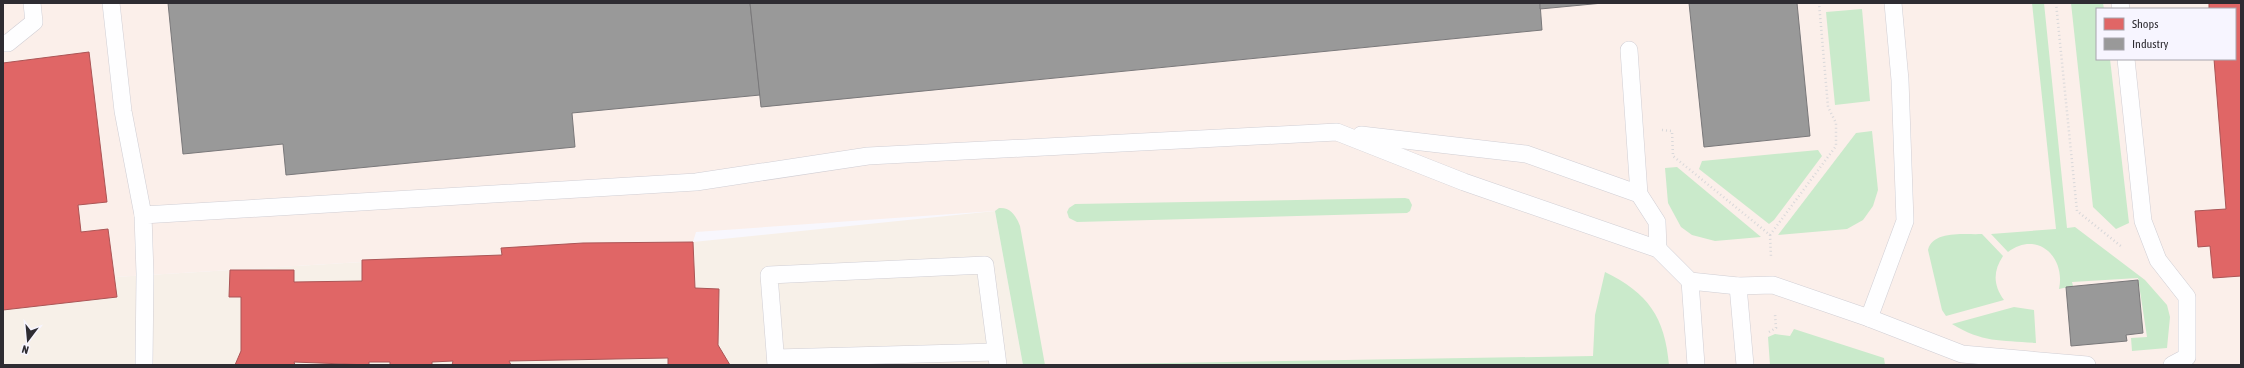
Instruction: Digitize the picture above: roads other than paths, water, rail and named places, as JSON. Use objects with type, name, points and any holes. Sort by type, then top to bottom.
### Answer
[{"type":"lane","points":[[3,43],[8,43],[34,22],[32,3]]},
{"type":"lane","points":[[111,3],[123,111],[143,215],[145,274],[144,365]]},
{"type":"lane","points":[[1869,318],[1905,221],[1900,80],[1893,3]]},
{"type":"lane","points":[[1629,50],[1639,194],[1657,222],[1658,249]]},
{"type":"lane","points":[[2126,60],[2143,221],[2158,260],[2187,297],[2186,357],[2172,365]]},
{"type":"lane","points":[[143,215],[696,182],[868,156],[1338,132],[1526,154],[1639,194]]},
{"type":"lane","points":[[1338,132],[1464,182],[1658,249],[1690,281],[1738,286],[1773,285],[1869,318],[1962,354],[2087,365]]},
{"type":"lane","points":[[985,265],[997,358],[776,362],[769,275],[985,265]]},
{"type":"lane","points":[[1690,281],[1696,365]]},
{"type":"lane","points":[[1738,286],[1745,365]]}]
